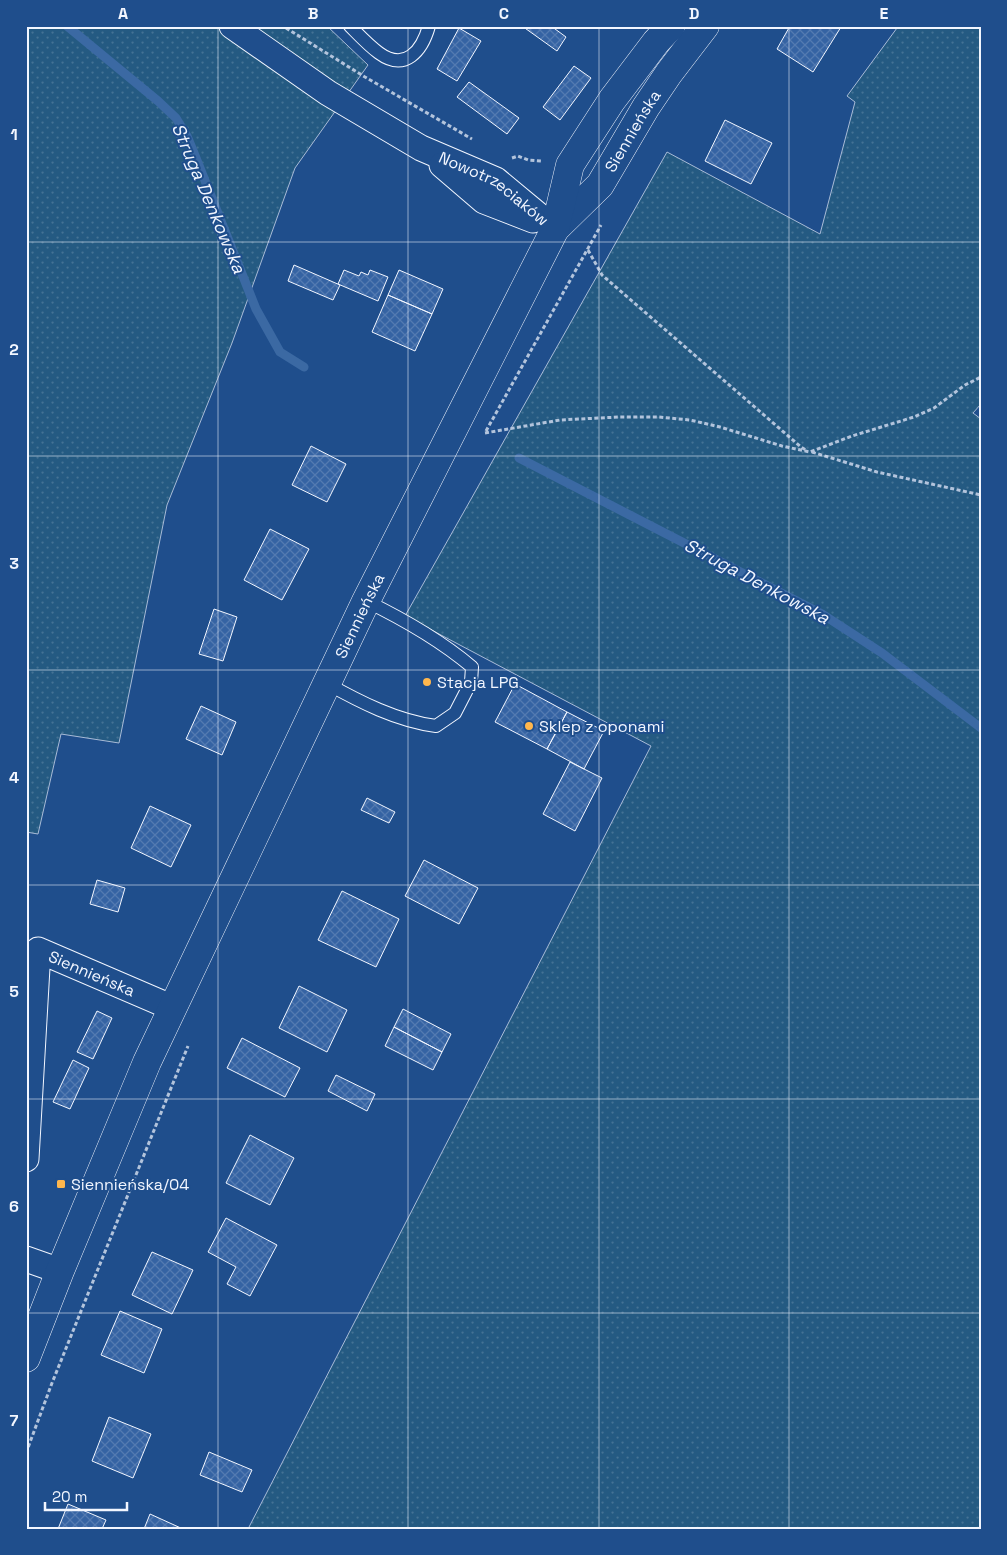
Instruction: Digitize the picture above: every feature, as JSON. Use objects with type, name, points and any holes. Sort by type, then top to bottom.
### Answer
[{"type":"main road","name":"Siennieńska","points":[[26,1358],[147,1062],[172,1008],[366,601],[555,229],[570,165],[612,100],[670,26]]},
{"type":"main road","name":"Siennieńska","points":[[555,229],[600,185],[646,107],[705,26]]},
{"type":"street","name":"Nowotrzeciaków","points":[[232,26],[328,93],[421,148],[484,201],[555,229]]},
{"type":"street","name":"Siennieńska","points":[[26,1159],[38,950],[172,1008]]},
{"type":"street","points":[[26,1259],[60,1271]]},
{"type":"lane","points":[[350,26],[379,53],[388,58],[404,59],[418,51],[430,26]]},
{"type":"lane","points":[[326,683],[351,697],[415,723],[436,726],[455,713],[471,682],[472,667],[454,652],[392,614],[366,601]]},
{"type":"path","points":[[283,26],[364,78],[478,142]]},
{"type":"path","points":[[508,160],[518,156],[528,160],[546,162]]},
{"type":"path","points":[[981,377],[965,385],[934,408],[914,417],[852,436],[810,452],[801,448],[602,275],[588,250],[485,434],[560,420],[620,417],[659,417],[690,420],[877,472],[981,495]]},
{"type":"path","points":[[26,1453],[52,1383],[189,1042]]},
{"type":"shaded area","points":[[26,26],[327,26],[368,65],[295,168],[232,343],[167,505],[119,743],[61,734],[38,834],[26,832]]},
{"type":"shaded area","points":[[895,26],[981,26],[981,404],[973,413],[981,419],[981,1529],[248,1529],[651,746],[405,616],[667,152],[820,234],[855,102],[847,96],[897,28]]},
{"type":"building","points":[[522,26],[551,26],[566,37],[557,51]]},
{"type":"building","points":[[790,26],[841,27],[813,72],[777,49]]},
{"type":"building","points":[[459,28],[481,41],[457,81],[437,69]]},
{"type":"building","points":[[574,66],[591,78],[560,120],[543,107]]},
{"type":"building","points":[[469,82],[519,118],[507,134],[457,97]]},
{"type":"building","points":[[725,120],[772,143],[751,184],[705,161]]},
{"type":"building","points":[[294,265],[340,285],[333,300],[288,281]]},
{"type":"building","points":[[344,270],[359,276],[361,272],[368,275],[370,270],[388,277],[378,301],[338,284]]},
{"type":"building","points":[[399,270],[443,289],[432,314],[388,295]]},
{"type":"building","points":[[388,295],[432,314],[415,351],[372,332]]},
{"type":"building","points":[[311,446],[346,464],[327,502],[292,485]]},
{"type":"building","points":[[270,529],[309,549],[282,600],[244,580]]},
{"type":"building","points":[[214,609],[237,617],[223,661],[199,654]]},
{"type":"building","points":[[515,684],[567,712],[547,749],[495,722]]},
{"type":"building","points":[[201,706],[236,722],[222,755],[186,739]]},
{"type":"building","points":[[567,712],[604,731],[584,769],[547,749]]},
{"type":"building","points":[[570,762],[602,778],[575,831],[543,814]]},
{"type":"building","points":[[367,798],[395,812],[389,823],[361,810]]},
{"type":"building","points":[[150,806],[191,825],[171,867],[131,848]]},
{"type":"building","points":[[424,860],[478,888],[459,924],[405,896]]},
{"type":"building","points":[[97,880],[125,888],[118,912],[90,904]]},
{"type":"building","points":[[342,891],[399,919],[376,967],[318,940]]},
{"type":"building","points":[[299,986],[347,1010],[327,1052],[279,1028]]},
{"type":"building","points":[[403,1009],[451,1034],[442,1052],[394,1027]]},
{"type":"building","points":[[97,1011],[112,1018],[93,1059],[77,1052]]},
{"type":"building","points":[[394,1027],[442,1052],[433,1070],[385,1046]]},
{"type":"building","points":[[242,1038],[300,1068],[285,1097],[227,1068]]},
{"type":"building","points":[[73,1060],[89,1068],[70,1109],[53,1102]]},
{"type":"building","points":[[336,1075],[375,1094],[367,1111],[328,1091]]},
{"type":"building","points":[[250,1135],[294,1158],[270,1205],[226,1183]]},
{"type":"building","points":[[226,1218],[277,1245],[250,1296],[227,1284],[236,1267],[208,1252]]},
{"type":"building","points":[[152,1252],[193,1270],[172,1314],[132,1295]]},
{"type":"building","points":[[120,1311],[162,1329],[144,1373],[101,1355]]},
{"type":"building","points":[[109,1417],[151,1434],[133,1478],[92,1461]]},
{"type":"building","points":[[209,1452],[252,1470],[242,1492],[200,1475]]},
{"type":"building","points":[[68,1504],[106,1520],[102,1529],[58,1529]]},
{"type":"building","points":[[150,1514],[183,1529],[144,1529]]},
{"type":"waterway","name":"Struga Denkowska","points":[[67,26],[176,118],[187,136],[256,309],[280,352],[304,367]]},
{"type":"waterway","name":"Struga Denkowska","points":[[519,458],[822,614],[882,653],[981,728]]},
{"type":"place","name":"Stacja LPG","points":[[427,682]]},
{"type":"place","name":"Sklep z oponami","points":[[529,726]]},
{"type":"place","name":"Siennieńska/04","points":[[61,1184]]}]
